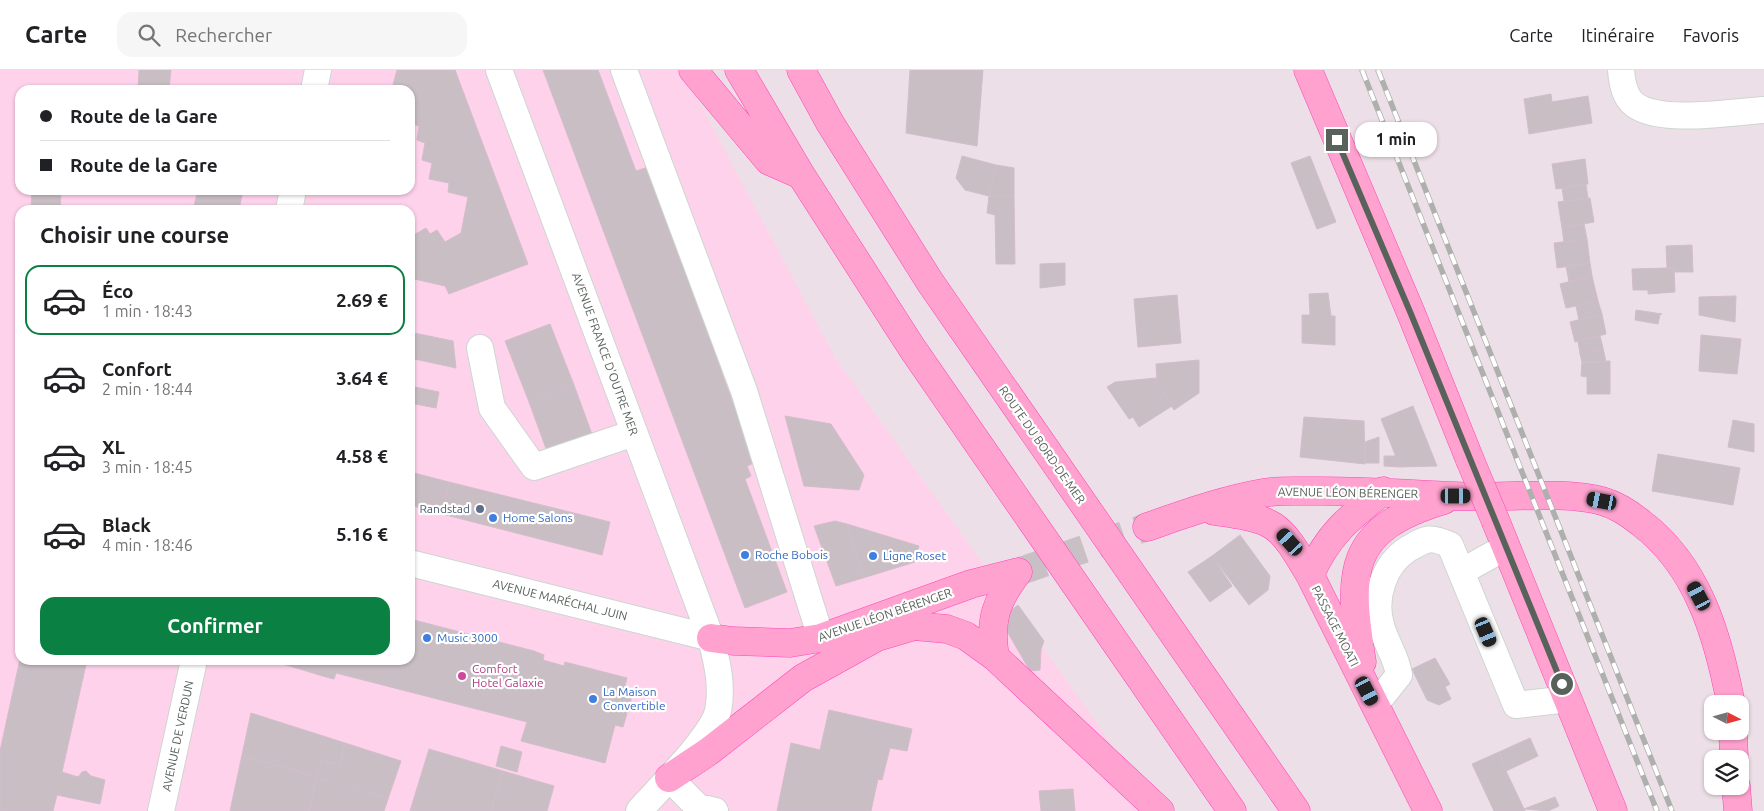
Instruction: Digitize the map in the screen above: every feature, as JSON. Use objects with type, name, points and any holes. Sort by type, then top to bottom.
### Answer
[{"type":"main road","points":[[693,70],[769,161],[801,174]]},
{"type":"main road","points":[[740,70],[801,174],[912,348],[1232,811]]},
{"type":"main road","name":"ROUTE DU BORD-DE-MER","points":[[800,70],[830,124],[930,282],[1296,811]]},
{"type":"main road","points":[[1308,70],[1411,314],[1614,811]]},
{"type":"main road","name":"AVENUE LÉON BÉRENGER","points":[[1147,527],[1200,509],[1264,492],[1383,491],[1456,496],[1590,499],[1616,507],[1640,522],[1668,546],[1681,563],[1699,596],[1715,636],[1729,695]]},
{"type":"main road","name":"PASSAGE MOATI","points":[[1310,575],[1325,544],[1336,531],[1383,491]]},
{"type":"main road","points":[[1371,698],[1356,628],[1354,594],[1357,570],[1362,554],[1373,536],[1398,517],[1418,508],[1456,496]]},
{"type":"main road","name":"PASSAGE MOATI","points":[[1200,509],[1253,516],[1273,524],[1290,542],[1310,575],[1428,811]]},
{"type":"main road","name":"AVENUE LÉON BÉRENGER","points":[[711,638],[733,641],[790,643],[821,638],[971,584],[1018,572],[1002,593],[996,608],[992,627],[995,657]]},
{"type":"main road","points":[[669,778],[708,752],[803,678],[878,637],[914,626],[947,628],[966,636],[995,657],[1160,811]]},
{"type":"main road","points":[[1737,795],[1738,811]]},
{"type":"street","points":[[315,85],[318,70]]},
{"type":"street","name":"AVENUE FRANCE D'OUTRE MER","points":[[499,70],[711,638]]},
{"type":"street","points":[[624,70],[744,391],[821,638]]},
{"type":"street","points":[[1621,70],[1623,88],[1633,104],[1652,113],[1671,116],[1764,110]]},
{"type":"street","points":[[480,348],[492,408],[534,466],[634,433]]},
{"type":"street","points":[[1371,698],[1399,675],[1398,665],[1380,623],[1379,613],[1383,582],[1391,564],[1404,552],[1423,540],[1435,538],[1450,545],[1516,705],[1568,700]]},
{"type":"street","points":[[1461,572],[1506,547]]},
{"type":"street","name":"AVENUE MARÉCHAL JUIN","points":[[415,564],[711,638]]},
{"type":"street","points":[[639,811],[669,778],[714,721],[718,710],[719,680],[711,638]]},
{"type":"street","name":"AVENUE DE VERDUN","points":[[161,811],[193,665]]},
{"type":"street","points":[[669,778],[698,807],[715,811]]},
{"type":"shaded area","points":[[0,70],[682,70],[836,359],[1160,811],[0,811]]},
{"type":"building","points":[[139,70],[171,70],[169,85],[138,85]]},
{"type":"building","points":[[397,70],[455,70],[528,264],[449,294],[445,286],[415,279],[415,234],[426,228],[430,234],[437,230],[445,242],[461,233],[468,197],[448,192],[449,183],[429,179],[432,163],[422,160],[425,143],[417,140],[419,126],[415,125],[415,85],[393,85]]},
{"type":"building","points":[[543,70],[598,70],[636,171],[654,165],[730,370],[722,373],[756,462],[747,466],[751,476],[745,479],[787,592],[745,608]]},
{"type":"building","points":[[910,70],[983,70],[977,146],[906,133]]},
{"type":"building","points":[[1551,94],[1552,102],[1588,96],[1592,123],[1529,134],[1524,99]]},
{"type":"building","points":[[962,156],[996,165],[989,196],[965,190],[956,178]]},
{"type":"building","points":[[1310,156],[1336,222],[1317,229],[1291,163]]},
{"type":"building","points":[[1585,159],[1588,184],[1556,189],[1552,164]]},
{"type":"building","points":[[996,165],[1014,168],[1014,195],[989,196]]},
{"type":"building","points":[[1586,185],[1588,198],[1564,201],[1562,188]]},
{"type":"building","points":[[32,195],[61,195],[60,205],[31,205]]},
{"type":"building","points":[[197,195],[242,195],[240,205],[194,205]]},
{"type":"building","points":[[1014,195],[1015,264],[996,264],[995,215],[987,213],[989,196]]},
{"type":"building","points":[[1590,198],[1594,222],[1562,228],[1558,202]]},
{"type":"building","points":[[1584,224],[1587,239],[1564,242],[1562,228]]},
{"type":"building","points":[[1587,239],[1590,263],[1557,268],[1554,243]]},
{"type":"building","points":[[1692,245],[1693,272],[1674,272],[1674,268],[1667,268],[1666,246]]},
{"type":"building","points":[[1065,263],[1065,285],[1040,288],[1040,264]]},
{"type":"building","points":[[1590,263],[1592,276],[1569,282],[1566,266]]},
{"type":"building","points":[[1674,268],[1675,292],[1648,294],[1648,290],[1633,290],[1632,269]]},
{"type":"building","points":[[1592,276],[1598,301],[1566,308],[1560,284]]},
{"type":"building","points":[[1328,293],[1331,316],[1335,316],[1335,345],[1302,343],[1302,315],[1310,315],[1309,294]]},
{"type":"building","points":[[1177,295],[1181,343],[1138,347],[1134,299]]},
{"type":"building","points":[[1736,296],[1735,322],[1699,315],[1699,297]]},
{"type":"building","points":[[1598,301],[1602,314],[1579,320],[1576,306]]},
{"type":"building","points":[[1636,310],[1662,314],[1660,314],[1658,324],[1635,320]]},
{"type":"building","points":[[1602,314],[1606,334],[1575,342],[1570,322]]},
{"type":"building","points":[[550,324],[574,385],[529,402],[505,341]]},
{"type":"building","points":[[415,333],[453,341],[456,368],[415,359]]},
{"type":"building","points":[[1701,335],[1741,339],[1737,374],[1699,371]]},
{"type":"building","points":[[1600,336],[1603,348],[1580,354],[1578,341]]},
{"type":"building","points":[[1603,348],[1606,362],[1582,362],[1580,354]]},
{"type":"building","points":[[1199,360],[1199,393],[1174,410],[1157,383],[1156,364]]},
{"type":"building","points":[[1610,361],[1610,394],[1587,394],[1587,377],[1581,376],[1582,362]]},
{"type":"building","points":[[1156,378],[1157,383],[1172,406],[1139,427],[1133,417],[1129,419],[1107,387],[1115,382]]},
{"type":"building","points":[[574,385],[593,437],[548,454],[529,402]]},
{"type":"building","points":[[415,387],[439,392],[436,408],[415,404]]},
{"type":"building","points":[[1413,406],[1437,466],[1400,467],[1381,419]]},
{"type":"building","points":[[785,416],[831,424],[864,475],[859,490],[804,486]]},
{"type":"building","points":[[1304,417],[1364,421],[1365,464],[1300,457]]},
{"type":"building","points":[[1733,420],[1754,424],[1754,452],[1728,447]]},
{"type":"building","points":[[1379,437],[1379,463],[1365,463],[1365,442]]},
{"type":"building","points":[[1658,454],[1740,468],[1733,505],[1652,491]]},
{"type":"building","points":[[1384,456],[1396,456],[1400,467],[1384,466]]},
{"type":"building","points":[[415,473],[449,482],[442,514],[415,506]]},
{"type":"building","points":[[449,482],[610,522],[602,555],[442,514]]},
{"type":"building","points":[[835,521],[847,524],[863,578],[836,586],[814,526]]},
{"type":"building","points":[[847,524],[919,546],[915,562],[863,578]]},
{"type":"building","points":[[1240,535],[1270,576],[1268,590],[1249,605],[1212,556]]},
{"type":"building","points":[[1212,556],[1232,586],[1210,602],[1188,572]]},
{"type":"building","points":[[1018,605],[1044,641],[1041,649],[1040,670],[1030,671],[1008,633],[1009,612]]},
{"type":"building","points":[[415,620],[534,651],[544,655],[543,660],[564,666],[565,662],[627,678],[623,694],[632,696],[623,727],[615,725],[605,763],[521,741],[527,722],[336,673],[334,679],[287,665],[415,665]]},
{"type":"building","points":[[1435,658],[1450,684],[1445,687],[1451,699],[1439,705],[1427,700],[1412,669]]},
{"type":"building","points":[[19,665],[86,665],[62,772],[78,777],[82,772],[86,771],[91,776],[105,780],[100,804],[57,795],[53,811],[0,811],[0,751]]},
{"type":"building","points":[[829,710],[912,729],[907,751],[890,748],[882,780],[878,779],[871,811],[777,811],[791,743],[820,750]]},
{"type":"building","points":[[251,713],[345,743],[340,764],[321,761],[317,777],[242,755]]},
{"type":"building","points":[[1530,738],[1538,756],[1506,771],[1499,752]]},
{"type":"building","points":[[345,743],[401,761],[388,799],[317,777],[321,761],[340,764]]},
{"type":"building","points":[[501,746],[522,752],[517,772],[496,766]]},
{"type":"building","points":[[429,749],[503,771],[491,811],[410,811]]},
{"type":"building","points":[[1499,752],[1525,811],[1494,811],[1472,764]]},
{"type":"building","points":[[242,755],[317,777],[309,811],[230,811]]},
{"type":"building","points":[[503,771],[554,786],[547,811],[491,811]]},
{"type":"building","points":[[317,777],[388,799],[384,811],[309,811]]},
{"type":"building","points":[[1073,789],[1075,811],[1041,811],[1039,791]]},
{"type":"building","points":[[1555,797],[1559,806],[1548,811],[1524,809]]},
{"type":"tunnel","points":[[1018,572],[1147,527]]},
{"type":"railway","points":[[1362,70],[1657,811]]},
{"type":"railway","points":[[1378,70],[1672,811]]},
{"type":"place","name":"Randstad","points":[[480,509]]},
{"type":"place","name":"Home Salons","points":[[493,518]]},
{"type":"place","name":"Roche Bobois","points":[[745,555]]},
{"type":"place","name":"Ligne Roset","points":[[873,556]]},
{"type":"place","name":"Music 3000","points":[[427,638]]},
{"type":"place","name":"Comfort Hotel Galaxie","points":[[462,676]]},
{"type":"place","name":"La Maison Convertible","points":[[593,699]]},
{"type":"route","points":[[1337,140],[1411,314],[1562,684]]}]
